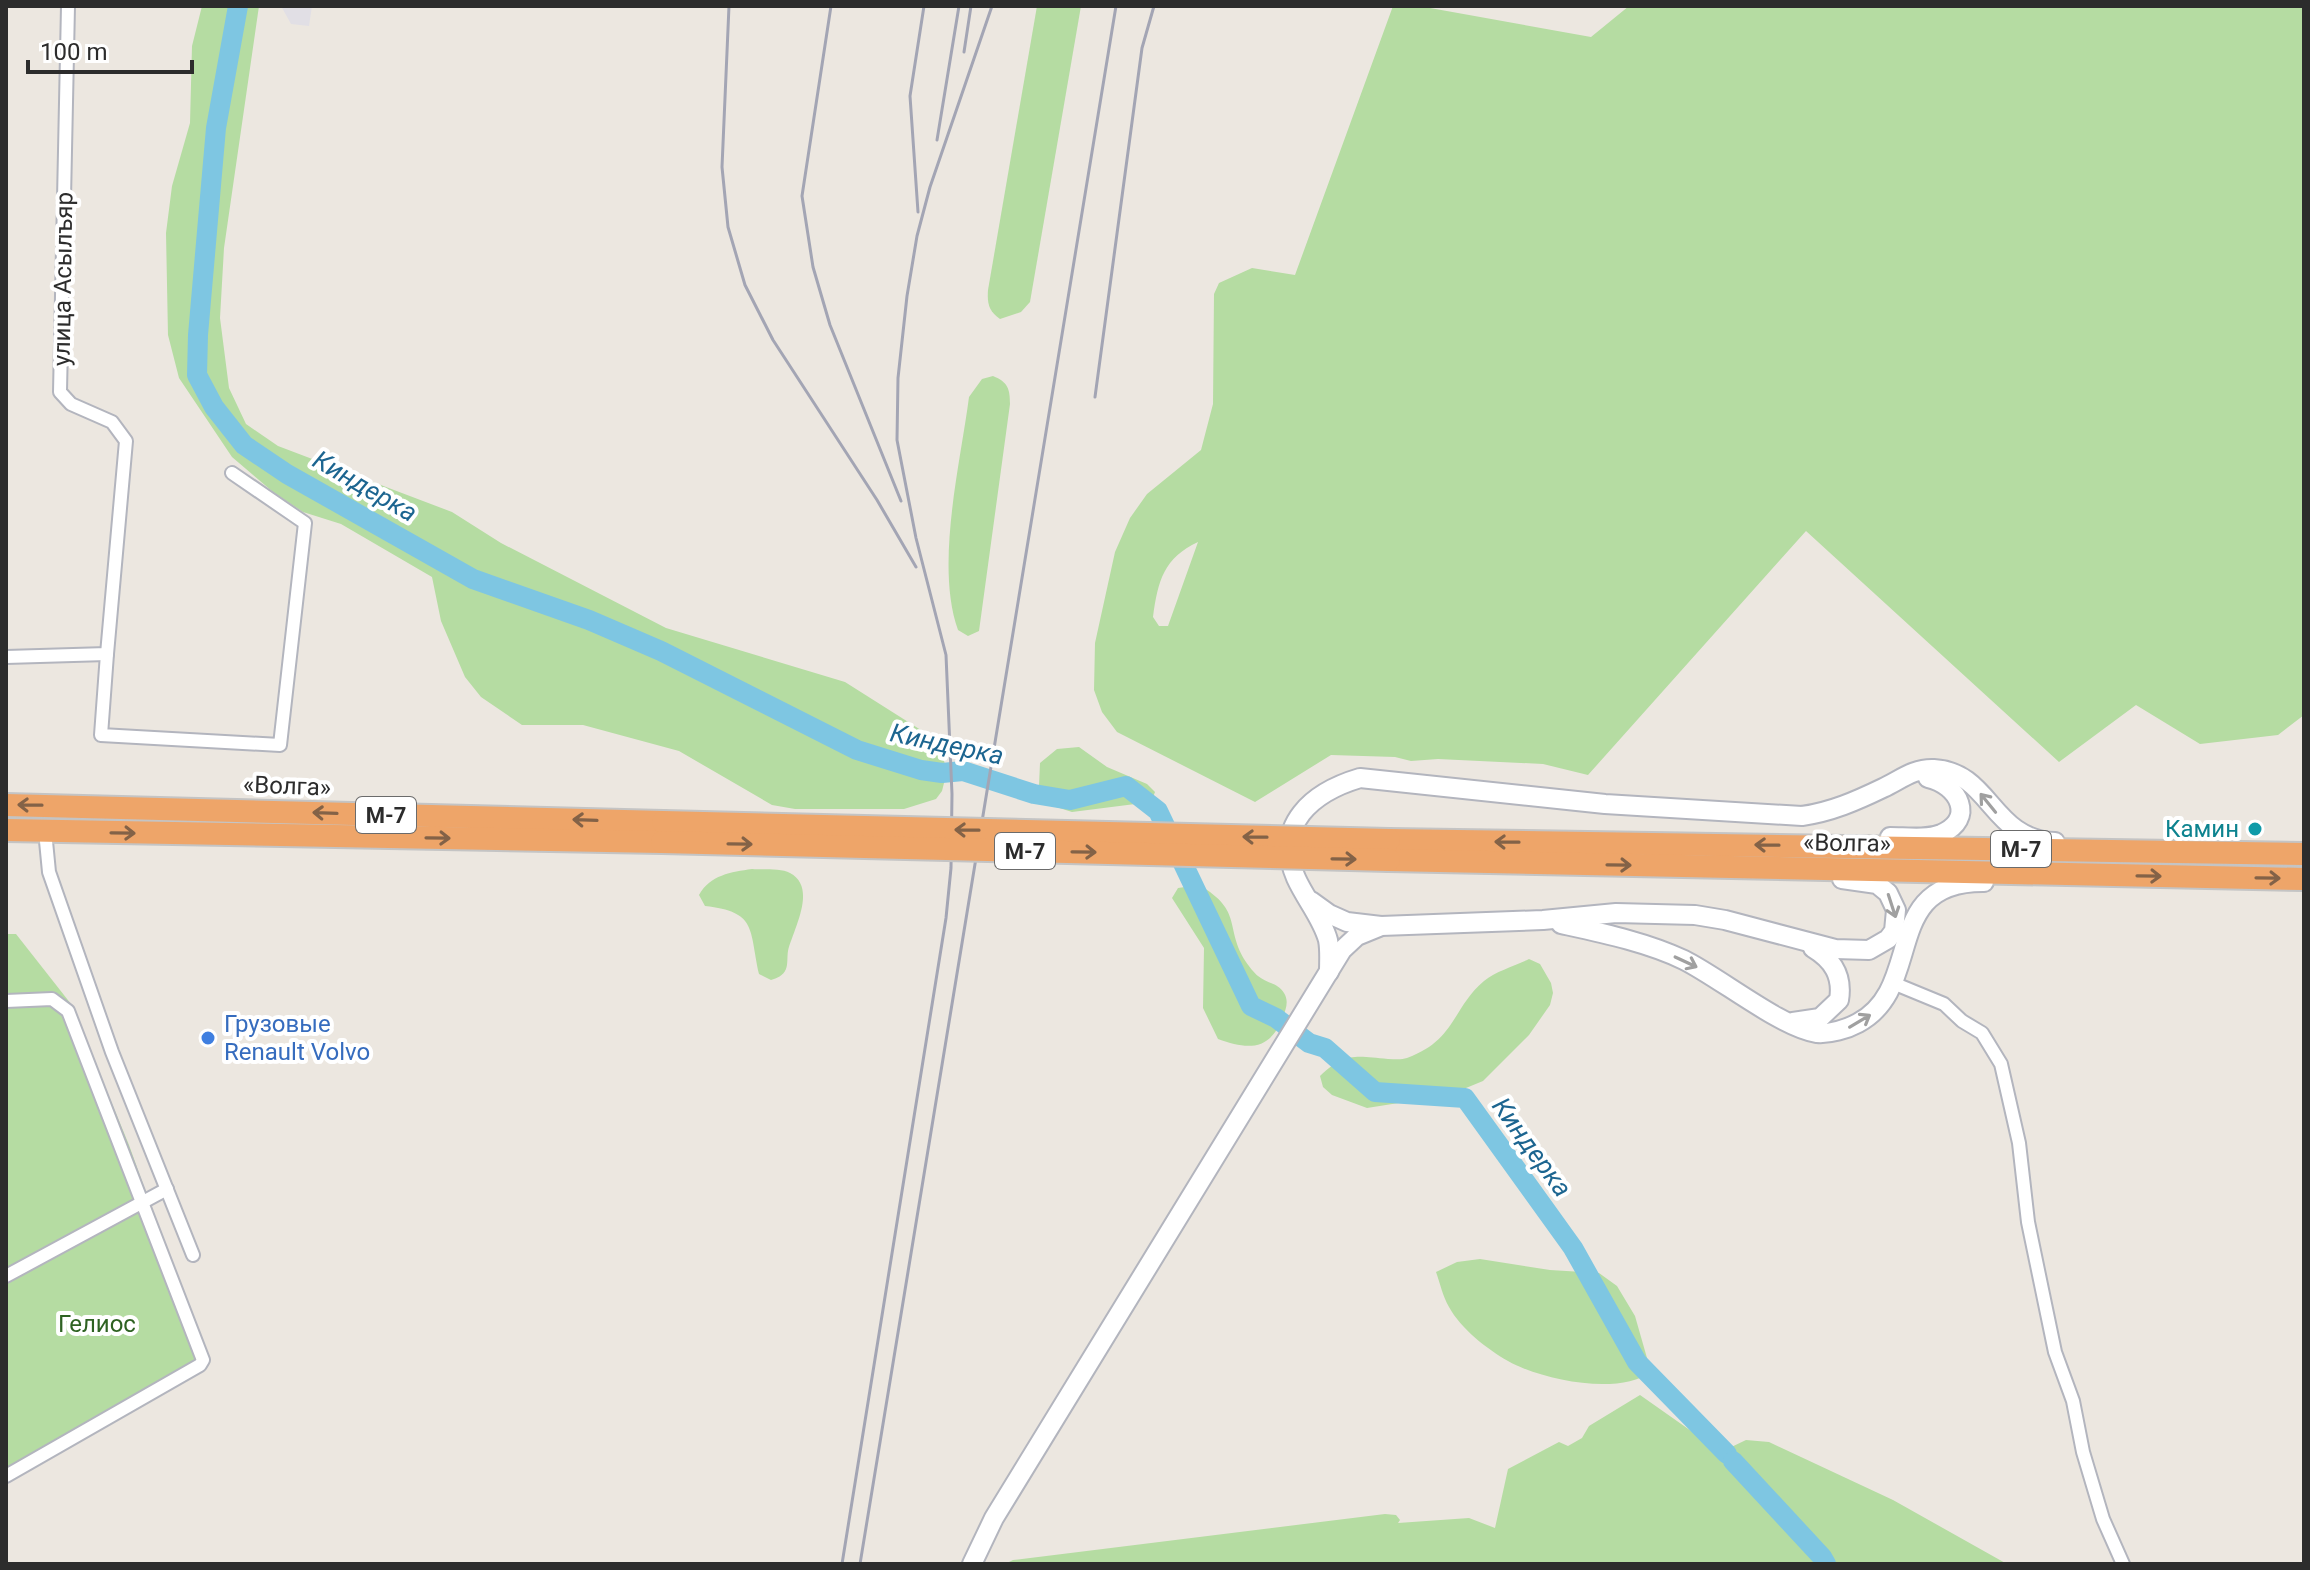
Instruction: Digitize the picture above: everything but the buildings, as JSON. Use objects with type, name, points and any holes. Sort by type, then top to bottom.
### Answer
[{"type":"highway","name":"«Волга»","points":[[6,805],[662,832]]},
{"type":"highway","name":"«Волга»","points":[[6,830],[662,832]]},
{"type":"highway","name":"М-7","points":[[662,832],[1389,850]]},
{"type":"highway","name":"«Волга»","points":[[1389,850],[1845,846],[2304,854]]},
{"type":"highway","name":"«Волга»","points":[[1389,850],[1773,869],[2304,879]]},
{"type":"street","name":"улица Асылъяр","points":[[68,6],[60,392],[71,404],[112,422],[126,441],[107,654]]},
{"type":"street","points":[[6,657],[107,654],[101,735],[280,745],[305,523],[232,473]]},
{"type":"street","points":[[1886,787],[1911,772],[1946,771],[1969,781],[1999,816],[2023,835],[2043,842],[2106,843],[2135,851]]},
{"type":"street","points":[[1329,972],[1329,943],[1292,867],[1290,846],[1294,823],[1306,807],[1334,786],[1360,778],[1605,804],[1802,816],[1825,813],[1913,779],[1941,781],[1949,785],[1957,796],[1960,805],[1957,820],[1950,829],[1932,837],[1882,838],[1845,846]]},
{"type":"street","points":[[45,831],[49,872],[112,1052],[193,1255]]},
{"type":"street","points":[[1307,898],[1329,914],[1347,922],[1381,926],[1543,920],[1616,913],[1695,915],[1835,949],[1869,950],[1880,945],[1894,931],[1896,910],[1884,888],[1869,881],[1812,877],[1773,869]]},
{"type":"street","points":[[1543,920],[1612,936],[1681,959],[1786,1022],[1818,1033],[1847,1029],[1868,1018],[1880,1006],[1893,983],[1920,909],[1930,896],[1948,885],[1971,881],[2040,882],[2071,874]]},
{"type":"street","points":[[972,1564],[994,1518],[1329,972],[1348,943],[1381,926]]},
{"type":"street","points":[[1786,1022],[1820,1018],[1839,1000],[1838,973],[1826,955],[1800,940]]},
{"type":"street","points":[[1893,983],[1944,1004],[1962,1021],[1982,1033],[2001,1064],[2019,1143],[2028,1222],[2055,1352],[2073,1401],[2083,1452],[2103,1519],[2123,1564]]},
{"type":"street","points":[[6,1001],[52,999],[68,1011],[203,1360],[200,1365],[6,1476]]},
{"type":"street","points":[[6,1276],[167,1189]]},
{"type":"shaded area","points":[[281,6],[312,6],[309,26],[291,24]]},
{"type":"green space","points":[[202,6],[259,6],[224,248],[220,318],[229,388],[246,424],[278,446],[452,512],[501,543],[666,628],[845,682],[924,732],[941,751],[947,771],[942,791],[936,799],[904,809],[795,809],[772,805],[679,751],[583,725],[522,725],[481,697],[465,677],[441,621],[432,577],[341,524],[303,512],[273,492],[232,457],[179,378],[168,335],[166,233],[172,186],[190,123],[192,46]]},
{"type":"green space","points":[[1037,6],[1081,6],[1030,302],[1021,312],[1000,319],[990,307],[988,290]]},
{"type":"green space","points":[[1393,6],[1419,6],[1591,37],[1629,6],[2304,6],[2304,715],[2278,735],[2200,744],[2136,705],[2059,762],[1806,531],[1588,775],[1543,764],[1438,759],[1411,761],[1395,757],[1331,755],[1255,802],[1117,732],[1102,712],[1094,690],[1095,643],[1115,552],[1130,518],[1147,494],[1201,450],[1213,404],[1214,294],[1219,283],[1252,268],[1295,275]],"holes":[[[1198,542],[1168,626],[1159,626],[1153,617],[1160,581],[1177,555]]]},
{"type":"green space","points":[[993,376],[1007,387],[1010,404],[979,631],[968,636],[958,630],[952,604],[949,546],[969,397],[982,379]]},
{"type":"green space","points":[[1079,747],[1107,767],[1147,784],[1155,792],[1151,802],[1072,812],[1050,805],[1039,786],[1040,763],[1057,749]]},
{"type":"green space","points":[[752,869],[786,871],[798,880],[802,889],[801,910],[788,951],[786,969],[782,975],[771,980],[759,974],[748,925],[734,913],[705,906],[699,895],[715,879]]},
{"type":"green space","points":[[1199,885],[1213,894],[1228,912],[1240,950],[1256,975],[1279,987],[1286,996],[1286,1008],[1278,1028],[1265,1042],[1248,1046],[1218,1039],[1203,1008],[1204,948],[1172,898],[1178,888]]},
{"type":"green space","name":"Гелиос","points":[[6,934],[16,934],[71,1004],[129,1145],[208,1365],[6,1481]]},
{"type":"green space","points":[[1529,959],[1540,964],[1551,983],[1553,993],[1550,1005],[1529,1035],[1483,1081],[1449,1095],[1367,1108],[1332,1095],[1323,1087],[1320,1076],[1344,1059],[1402,1059],[1423,1051],[1444,1033],[1484,981]]},
{"type":"green space","points":[[1480,1259],[1550,1270],[1599,1273],[1617,1286],[1635,1316],[1651,1372],[1620,1383],[1580,1383],[1522,1368],[1500,1356],[1460,1323],[1445,1299],[1436,1272],[1457,1262]]},
{"type":"green space","points":[[1640,1395],[1721,1452],[1746,1440],[1769,1442],[1893,1500],[2007,1564],[1005,1564],[1013,1560],[1385,1514],[1396,1515],[1400,1520],[1398,1523],[1469,1518],[1495,1528],[1508,1469],[1559,1442],[1568,1446],[1582,1438],[1589,1426]]},
{"type":"waterway","name":"Киндерка","points":[[238,6],[216,128],[197,375],[214,407],[244,445],[287,474],[473,579],[589,620],[661,651],[857,750],[921,770],[942,773],[963,771],[1034,794],[1070,800],[1126,786],[1158,811],[1251,1006],[1276,1018],[1309,1043],[1325,1048],[1375,1092],[1465,1098],[1573,1248],[1637,1362],[1727,1454]]},
{"type":"waterway","name":"Киндерка","points":[[1733,1461],[1826,1564]]},
{"type":"railway","points":[[729,6],[722,167],[728,227],[745,285],[773,340],[877,500],[916,567]]},
{"type":"railway","points":[[831,6],[802,196],[813,267],[830,325],[901,501]]},
{"type":"railway","points":[[918,212],[910,96],[924,6]]},
{"type":"railway","points":[[937,140],[959,6]]},
{"type":"railway","points":[[964,52],[971,6]]},
{"type":"railway","points":[[842,1564],[946,918],[951,868],[952,794],[946,655],[916,538],[897,440],[898,378],[917,236],[930,187],[992,6]]},
{"type":"railway","points":[[860,1564],[1116,6]]},
{"type":"railway","points":[[1095,397],[1142,48],[1154,6]]},
{"type":"place","name":"Камин","points":[[2255,829]]},
{"type":"place","name":"Грузовые Renault Volvo","points":[[208,1038]]}]
